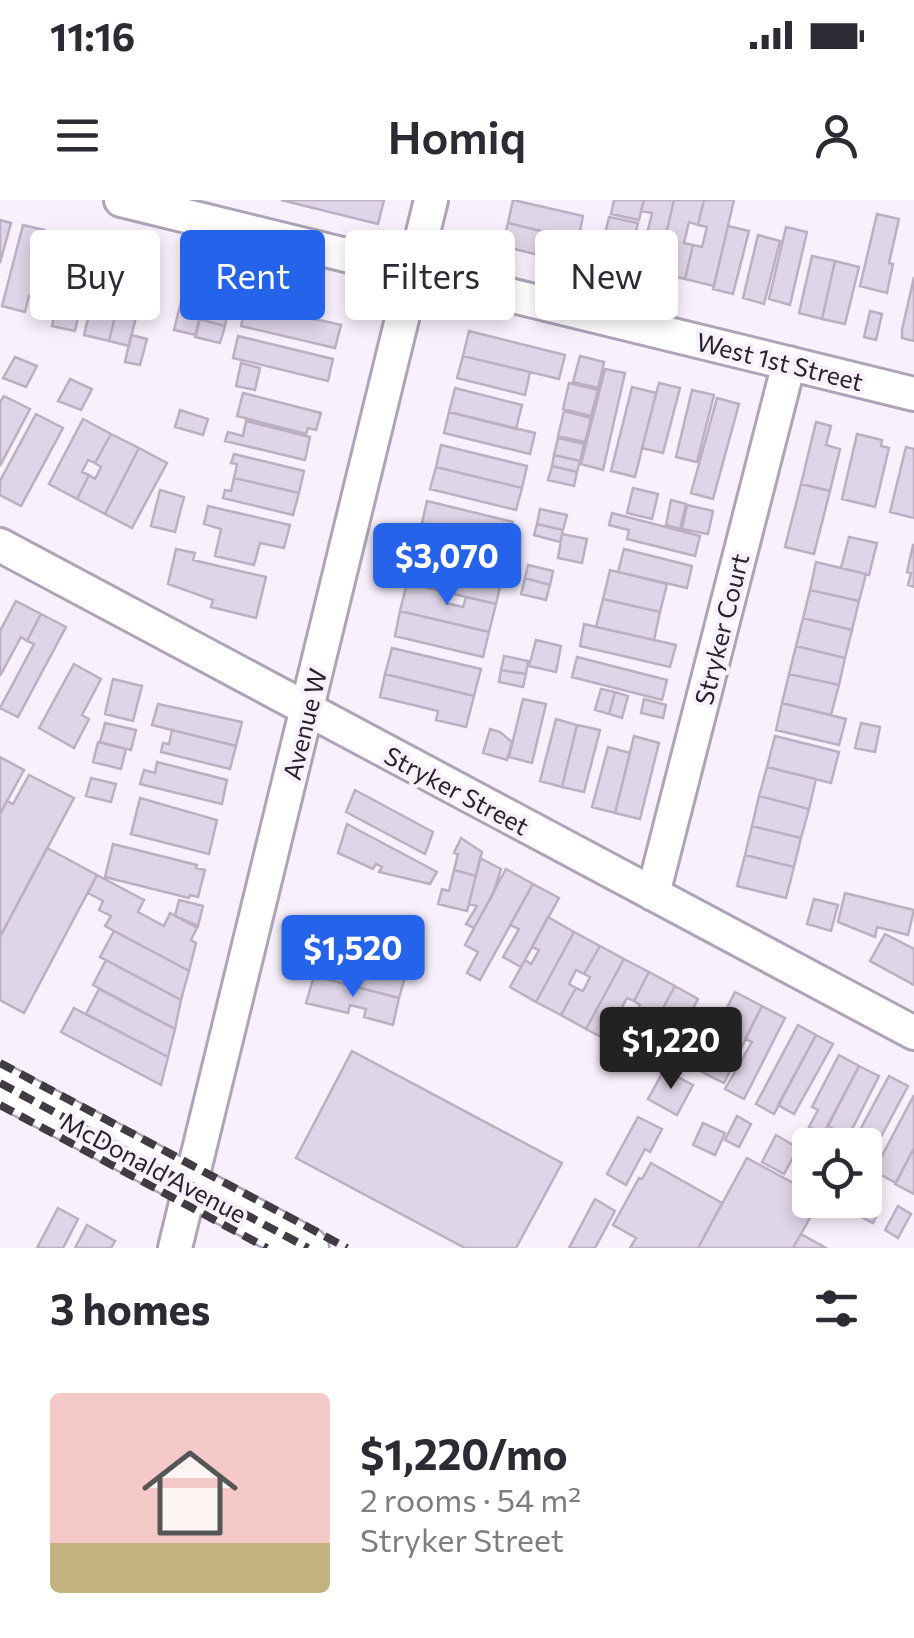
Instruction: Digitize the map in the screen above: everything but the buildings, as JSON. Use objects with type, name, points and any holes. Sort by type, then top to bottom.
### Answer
[{"type":"main road","name":"McDonald Avenue","points":[[0,1084],[308,1248]]},
{"type":"street","name":"West 1st Street","points":[[121,200],[345,255]]},
{"type":"street","name":"Avenue W","points":[[424,230],[431,200]]},
{"type":"street","name":"West 1st Street","points":[[515,297],[914,394]]},
{"type":"street","name":"Avenue W","points":[[175,1248],[402,320]]},
{"type":"street","name":"Stryker Court","points":[[653,894],[789,363]]},
{"type":"street","name":"Stryker Street","points":[[0,546],[914,1032]]},
{"type":"railway","points":[[0,1063],[347,1248]]},
{"type":"railway","points":[[0,1083],[308,1248]]},
{"type":"railway","points":[[0,1105],[267,1248]]}]
